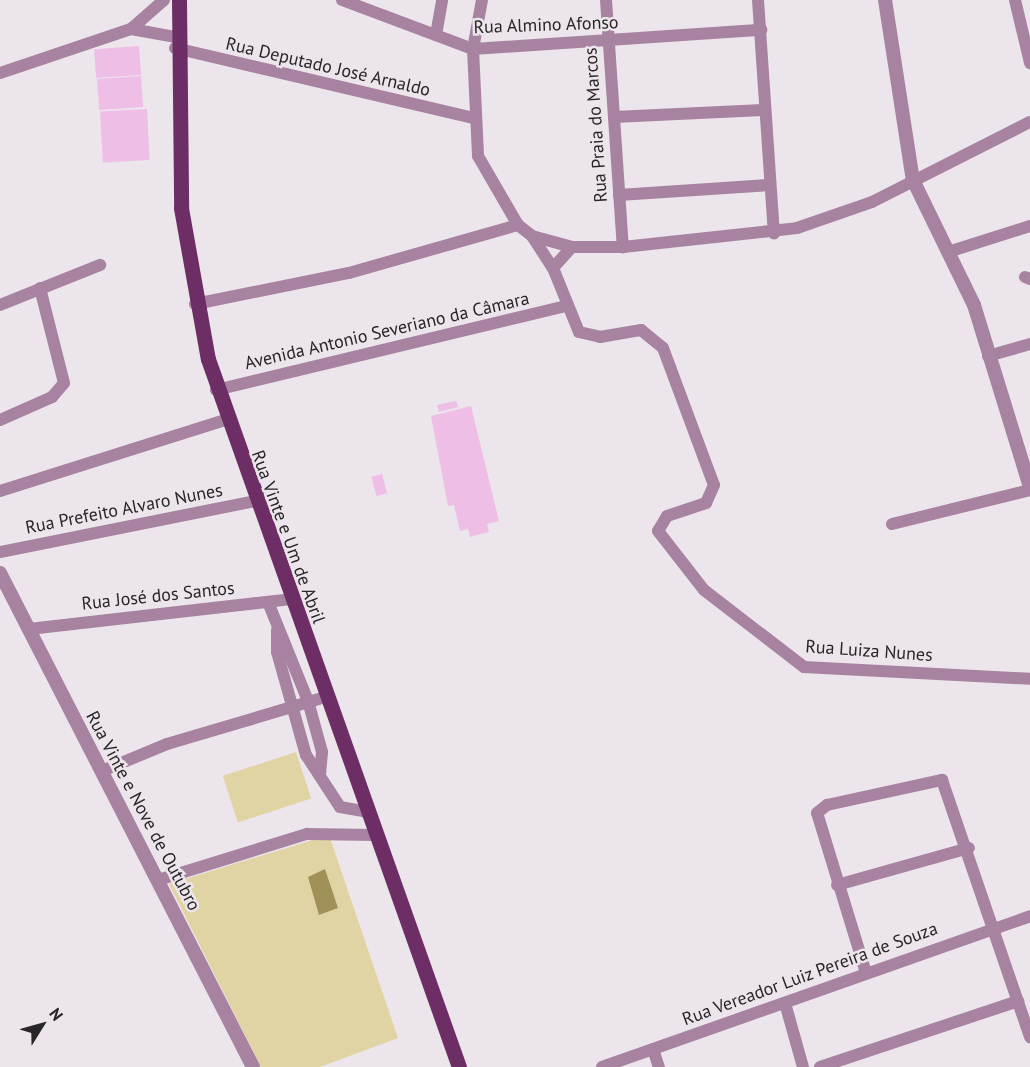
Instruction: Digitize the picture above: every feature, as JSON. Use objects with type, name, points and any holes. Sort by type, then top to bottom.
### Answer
[{"type":"main road","name":"Rua Vinte e Um de Abril","points":[[179,0],[176,43],[181,208],[195,304],[216,390],[459,1067]]},
{"type":"street","points":[[0,73],[131,29],[164,0]]},
{"type":"street","name":"Rua Almino Afonso","points":[[342,0],[473,49],[609,42],[761,30]]},
{"type":"street","points":[[436,35],[442,0]]},
{"type":"street","points":[[482,0],[473,49],[472,118],[478,156],[489,183],[518,225],[532,236],[553,268],[567,306]]},
{"type":"street","name":"Rua Praia do Marcos","points":[[606,0],[622,247]]},
{"type":"street","points":[[758,0],[763,110],[774,234]]},
{"type":"street","points":[[885,0],[913,180],[974,305],[988,356],[1027,469],[1030,488],[891,524]]},
{"type":"street","points":[[1015,0],[1030,63]]},
{"type":"street","name":"Rua Deputado José Arnaldo","points":[[131,29],[176,43],[472,118]]},
{"type":"street","points":[[614,117],[763,110]]},
{"type":"street","points":[[532,236],[572,247],[622,247],[774,234],[852,210],[1030,122]]},
{"type":"street","points":[[619,195],[769,185]]},
{"type":"street","points":[[195,304],[349,273],[518,225]]},
{"type":"street","points":[[948,252],[1030,226]]},
{"type":"street","points":[[553,268],[572,247]]},
{"type":"street","points":[[0,305],[100,266]]},
{"type":"street","points":[[0,420],[52,397],[64,383],[40,288]]},
{"type":"street","name":"Avenida Antonio Severiano da Câmara","points":[[216,390],[567,306]]},
{"type":"street","name":"Rua Luiza Nunes","points":[[567,306],[585,336],[641,330],[663,348],[714,485],[706,503],[667,516],[658,526],[674,558],[704,590],[799,666],[1030,679]]},
{"type":"street","points":[[988,356],[1030,344]]},
{"type":"street","points":[[0,491],[225,420]]},
{"type":"street","name":"Rua Prefeito Alvaro Nunes","points":[[0,552],[255,501]]},
{"type":"street","name":"Rua Vinte e Nove de Outubro","points":[[0,573],[254,1067]]},
{"type":"street","name":"Rua José dos Santos","points":[[29,629],[291,599]]},
{"type":"street","points":[[268,602],[277,630],[294,657],[308,701],[322,752],[320,776]]},
{"type":"street","points":[[277,630],[277,652],[306,755],[340,807],[368,812]]},
{"type":"street","points":[[102,771],[167,744],[326,697]]},
{"type":"street","points":[[866,973],[818,826],[819,810],[887,790],[945,781],[1030,1037]]},
{"type":"street","points":[[158,880],[307,834],[376,834]]},
{"type":"street","points":[[837,885],[969,848]]},
{"type":"street","name":"Rua Vereador Luiz Pereira de Souza","points":[[602,1067],[1030,916]]},
{"type":"street","points":[[820,1067],[1018,1001]]},
{"type":"street","points":[[785,1003],[803,1067]]},
{"type":"street","points":[[653,1049],[659,1067]]},
{"type":"shaded area","points":[[296,752],[311,799],[238,822],[223,776]]},
{"type":"shaded area","points":[[329,835],[398,1038],[320,1067],[261,1067],[169,884]]},
{"type":"shaded area","points":[[325,869],[338,908],[319,915],[308,877]]},
{"type":"building","points":[[139,46],[141,75],[96,78],[94,49]]},
{"type":"building","points":[[141,76],[143,107],[99,110],[97,79]]},
{"type":"building","points":[[147,109],[150,160],[103,162],[100,111]]},
{"type":"building","points":[[456,401],[458,407],[439,412],[437,405]]},
{"type":"building","points":[[471,406],[499,521],[487,524],[489,532],[470,537],[468,529],[460,531],[454,505],[448,506],[431,416]]},
{"type":"building","points":[[382,474],[387,493],[377,496],[371,477]]}]
